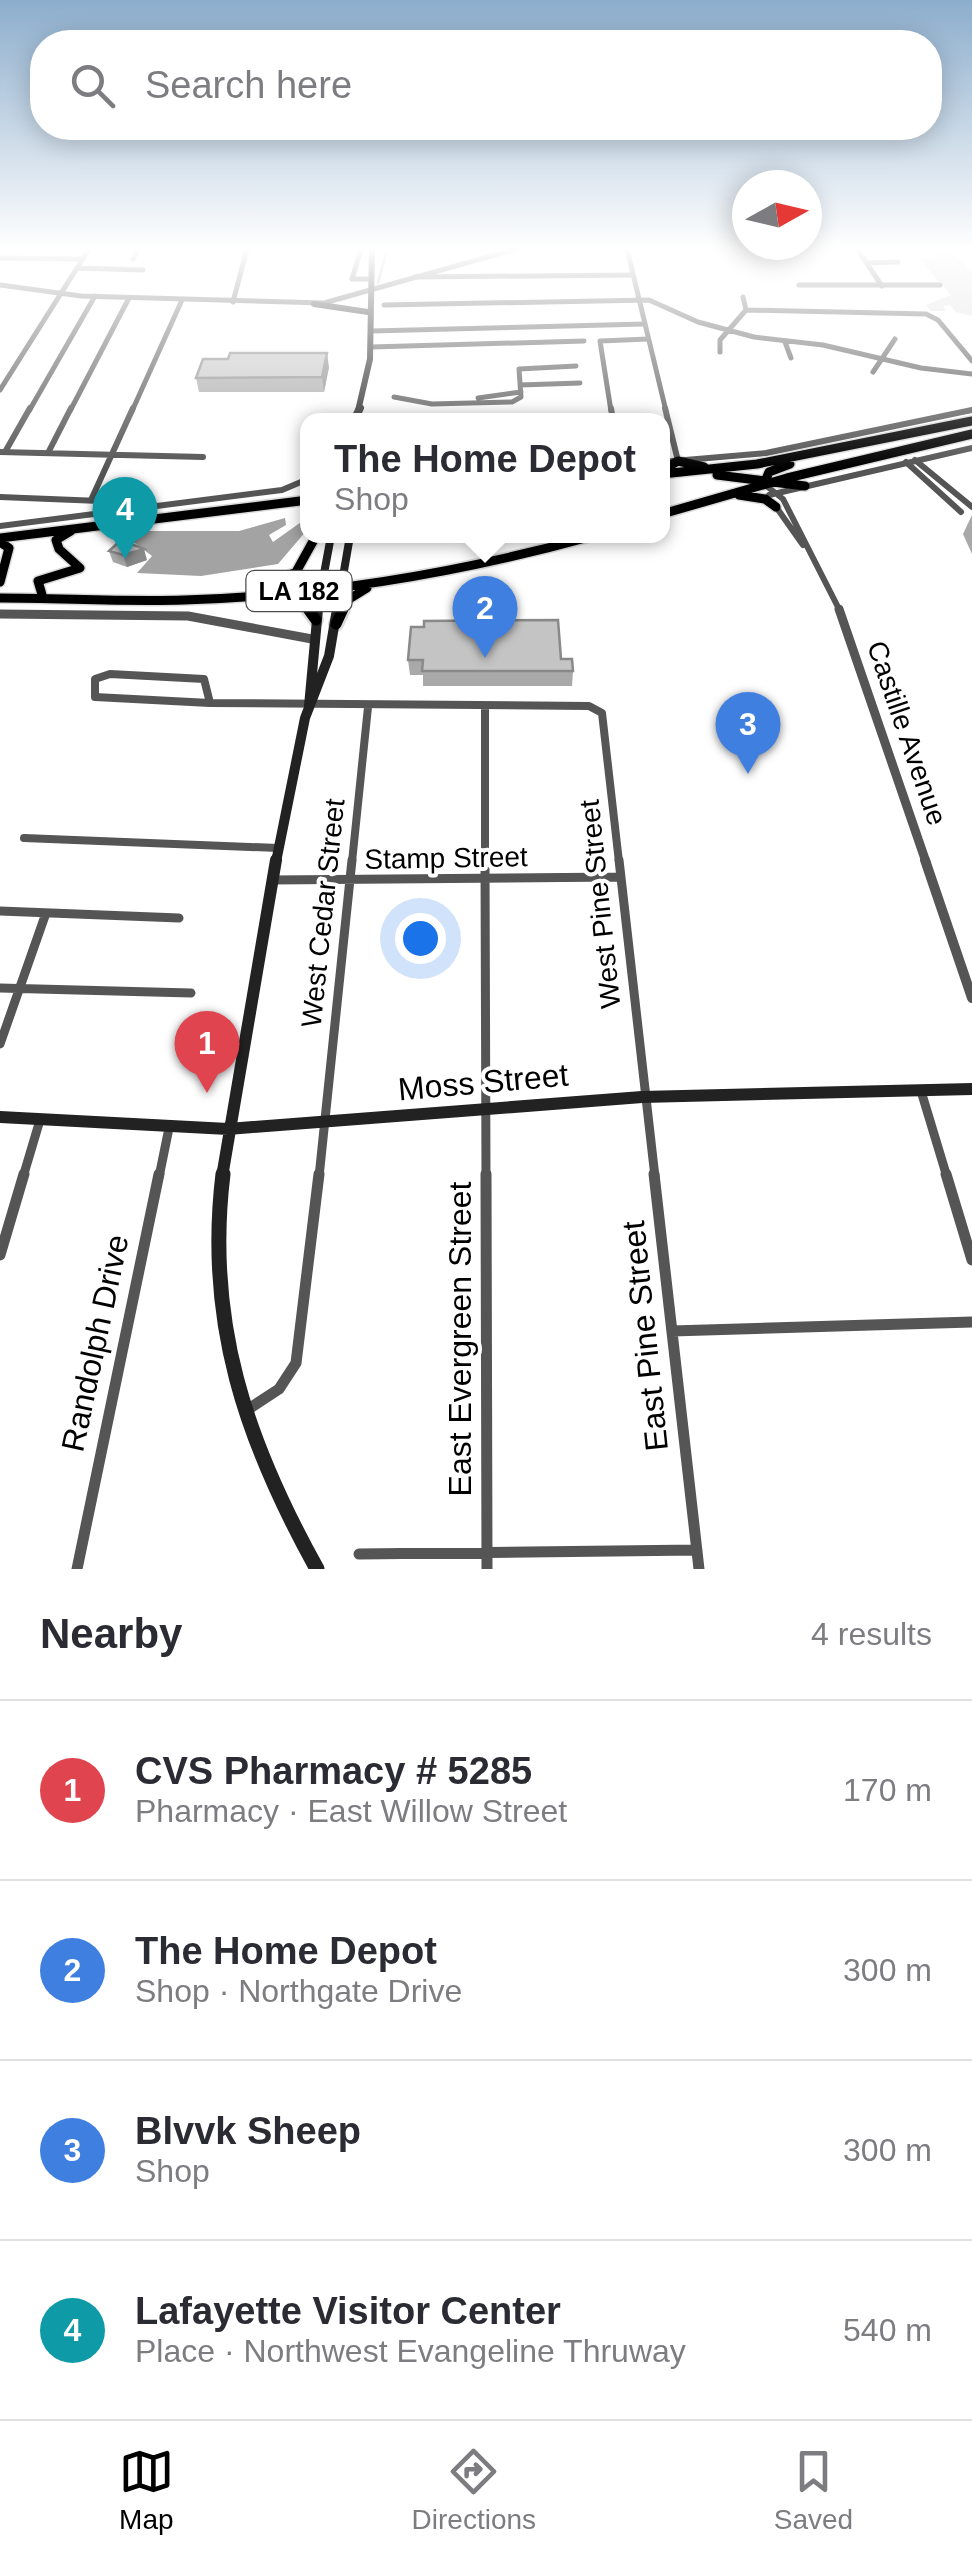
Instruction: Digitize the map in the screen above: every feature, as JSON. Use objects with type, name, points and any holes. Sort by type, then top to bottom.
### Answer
[{"type":"highway","points":[[670,472],[733,466],[972,421]]},
{"type":"highway","points":[[779,488],[972,434]]},
{"type":"highway","points":[[764,484],[769,472],[782,466],[881,440]]},
{"type":"highway","points":[[670,467],[678,461],[702,467],[733,466]]},
{"type":"highway","points":[[670,473],[724,475],[779,488],[806,486]]},
{"type":"highway","points":[[670,512],[764,484]]},
{"type":"highway","points":[[715,498],[746,494],[776,507]]},
{"type":"highway","points":[[0,540],[300,499]]},
{"type":"highway","points":[[263,505],[300,507]]},
{"type":"highway","points":[[43,598],[38,581],[80,568],[60,550],[56,540],[80,528]]},
{"type":"highway","points":[[0,540],[9,548],[0,582]]},
{"type":"highway","points":[[221,598],[271,586],[294,574],[310,558],[314,543]]},
{"type":"highway","name":"LA 182","points":[[0,598],[259,595],[400,580],[490,565],[568,543]]},
{"type":"highway","points":[[336,624],[346,601],[355,592],[400,580]]},
{"type":"highway","points":[[259,595],[304,601],[316,620]]},
{"type":"main road","points":[[359,413],[372,347],[370,322]]},
{"type":"main road","points":[[362,409],[363,413]]},
{"type":"main road","points":[[314,1568],[275,1493],[243,1412],[228,1356],[218,1280],[219,1193],[272,880],[309,706],[312,640],[330,543]]},
{"type":"main road","points":[[309,706],[324,673],[336,624],[349,543]]},
{"type":"main road","points":[[312,640],[322,645],[324,673]]},
{"type":"main road","name":"Moss Street","points":[[0,1117],[228,1128],[642,1098],[972,1089]]},
{"type":"street","points":[[0,390],[43,322]]},
{"type":"street","points":[[79,322],[2,452],[203,457]]},
{"type":"street","points":[[48,453],[116,322]]},
{"type":"street","points":[[90,500],[172,322]]},
{"type":"street","points":[[704,322],[728,331],[972,374]]},
{"type":"street","points":[[720,352],[720,340],[736,322]]},
{"type":"street","points":[[937,322],[972,361]]},
{"type":"street","points":[[371,332],[644,324],[662,413]]},
{"type":"street","points":[[613,413],[602,340],[648,339]]},
{"type":"street","points":[[873,372],[895,339]]},
{"type":"street","points":[[372,347],[584,341]]},
{"type":"street","points":[[785,342],[791,358]]},
{"type":"street","points":[[426,401],[394,396],[426,401],[512,402],[521,397],[522,368],[576,366]]},
{"type":"street","points":[[521,388],[580,383]]},
{"type":"street","points":[[670,462],[766,453],[972,410]]},
{"type":"street","points":[[670,444],[678,461]]},
{"type":"street","points":[[806,486],[972,448]]},
{"type":"street","points":[[916,460],[972,507]]},
{"type":"street","points":[[906,462],[961,512]]},
{"type":"street","points":[[0,526],[282,490],[300,482]]},
{"type":"street","name":"Castille Avenue","points":[[764,484],[779,488]]},
{"type":"street","name":"Castille Avenue","points":[[779,488],[776,507],[803,545],[841,613],[864,672],[972,998]]},
{"type":"street","name":"Castille Avenue","points":[[779,488],[803,545]]},
{"type":"street","points":[[0,498],[125,502],[142,508]]},
{"type":"street","points":[[0,614],[188,616],[312,640]]},
{"type":"street","points":[[210,703],[208,681],[194,677],[110,674],[96,677],[92,689],[95,697],[103,699],[210,703],[309,706],[485,706]]},
{"type":"street","name":"West Pine Street","points":[[485,706],[598,708],[642,1098]]},
{"type":"street","name":"East Evergreen Street","points":[[485,706],[487,1569]]},
{"type":"street","name":"West Cedar Street","points":[[243,1412],[281,1390],[296,1368],[368,707]]},
{"type":"street","points":[[24,838],[278,848]]},
{"type":"street","name":"Stamp Street","points":[[272,880],[620,877]]},
{"type":"street","points":[[0,912],[179,918]]},
{"type":"street","points":[[0,1044],[46,913]]},
{"type":"street","points":[[0,988],[191,993]]},
{"type":"street","points":[[921,1091],[972,1260]]},
{"type":"street","name":"East Pine Street","points":[[642,1098],[699,1569]]},
{"type":"street","points":[[0,1255],[40,1120]]},
{"type":"street","name":"Randolph Drive","points":[[76,1569],[169,1128]]},
{"type":"street","points":[[672,1332],[972,1322]]},
{"type":"street","points":[[359,1554],[697,1550]]},
{"type":"shaded area","points":[[285,518],[286,525],[269,535],[273,542],[300,523],[300,538],[278,564],[201,576],[137,573],[152,556],[132,541],[145,531],[239,531]]},
{"type":"building","points":[[230,353],[327,353],[322,377],[196,378],[203,359],[228,359]]},
{"type":"building","points":[[121,540],[144,549],[123,555],[109,551]]},
{"type":"building","points":[[558,620],[561,659],[572,659],[573,671],[422,671],[423,660],[408,660],[411,627],[424,627],[424,621]]},
{"type":"place","name":"Lafayette Visitor Center","points":[[125,559]]},
{"type":"place","name":"The Home Depot","points":[[485,658]]},
{"type":"place","name":"Blvvk Sheep","points":[[748,774]]},
{"type":"place","name":"CVS Pharmacy # 5285","points":[[207,1093]]}]
